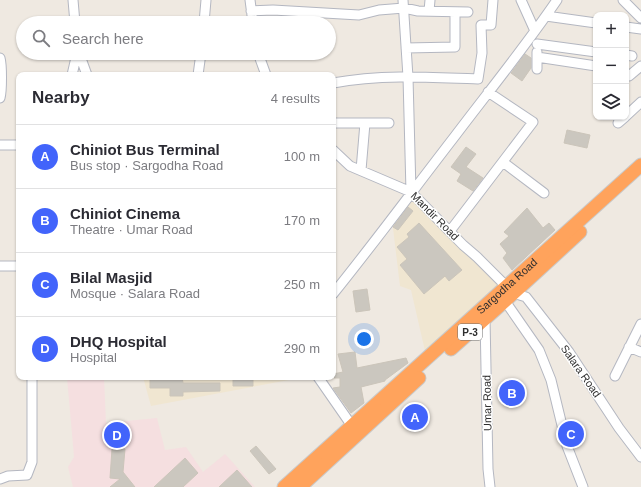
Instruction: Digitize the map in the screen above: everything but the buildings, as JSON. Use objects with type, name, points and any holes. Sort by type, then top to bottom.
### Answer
[{"type":"highway","name":"Sargodha Road","points":[[300,487],[386,402],[598,210],[641,165]]},
{"type":"highway","name":"Sargodha Road","points":[[598,210],[641,177]]},
{"type":"highway","name":"Sargodha Road","points":[[434,358],[485,318],[508,293]]},
{"type":"highway","name":"Sargodha Road","points":[[284,487],[352,426],[386,402]]},
{"type":"street","points":[[73,0],[74,16]]},
{"type":"street","points":[[205,16],[206,0]]},
{"type":"street","points":[[250,0],[252,16]]},
{"type":"street","points":[[429,11],[430,0]]},
{"type":"street","points":[[336,82],[357,79],[408,77],[478,79],[482,53],[481,25],[492,25],[493,0]]},
{"type":"street","points":[[521,0],[534,32],[537,44],[537,69]]},
{"type":"street","points":[[336,290],[370,249],[411,192],[557,0]]},
{"type":"street","points":[[623,0],[641,18]]},
{"type":"street","points":[[251,11],[273,10],[359,15],[404,4],[429,11],[468,12]]},
{"type":"street","points":[[404,4],[408,77],[411,192]]},
{"type":"street","points":[[406,48],[455,47],[455,12]]},
{"type":"street","points":[[546,16],[593,23]]},
{"type":"street","points":[[629,27],[641,29]]},
{"type":"street","points":[[537,44],[593,52]]},
{"type":"street","points":[[537,57],[593,66]]},
{"type":"street","points":[[0,58],[0,98]]},
{"type":"street","points":[[73,72],[76,60]]},
{"type":"street","points":[[82,60],[88,72]]},
{"type":"street","points":[[198,72],[199,60]]},
{"type":"street","points":[[261,60],[265,72]]},
{"type":"street","points":[[629,76],[641,66]]},
{"type":"street","points":[[450,231],[532,122],[488,92]]},
{"type":"street","points":[[629,113],[641,102]]},
{"type":"street","points":[[336,123],[389,123]]},
{"type":"street","points":[[361,170],[365,123]]},
{"type":"street","points":[[0,145],[16,145]]},
{"type":"street","name":"Mandir Road","points":[[336,153],[350,166],[411,192],[508,293]]},
{"type":"street","points":[[503,162],[544,193]]},
{"type":"street","points":[[0,266],[16,266]]},
{"type":"street","points":[[508,293],[539,350],[551,380],[567,446],[583,487]]},
{"type":"street","name":"Salara Road","points":[[508,293],[526,298],[570,352],[619,428],[641,457]]},
{"type":"street","name":"Umar Road","points":[[485,318],[488,469],[490,487]]},
{"type":"street","points":[[615,376],[629,347],[640,330]]},
{"type":"street","points":[[629,347],[641,352]]},
{"type":"street","points":[[0,479],[8,476],[26,476],[32,462],[32,380]]},
{"type":"street","points":[[320,380],[352,426]]},
{"type":"shaded area","points":[[411,192],[504,281],[425,351],[411,290],[400,286],[392,220]]},
{"type":"shaded area","points":[[67,380],[104,380],[106,423],[157,418],[165,450],[186,447],[203,472],[225,454],[255,487],[73,487],[68,467],[74,457]]},
{"type":"shaded area","points":[[144,380],[289,380],[151,406]]},
{"type":"place","name":"Chiniot Cinema","points":[[512,393]]},
{"type":"place","name":"Chiniot Bus Terminal","points":[[415,417]]},
{"type":"place","name":"Bilal Masjid","points":[[571,434]]},
{"type":"place","name":"DHQ Hospital","points":[[117,435]]}]
